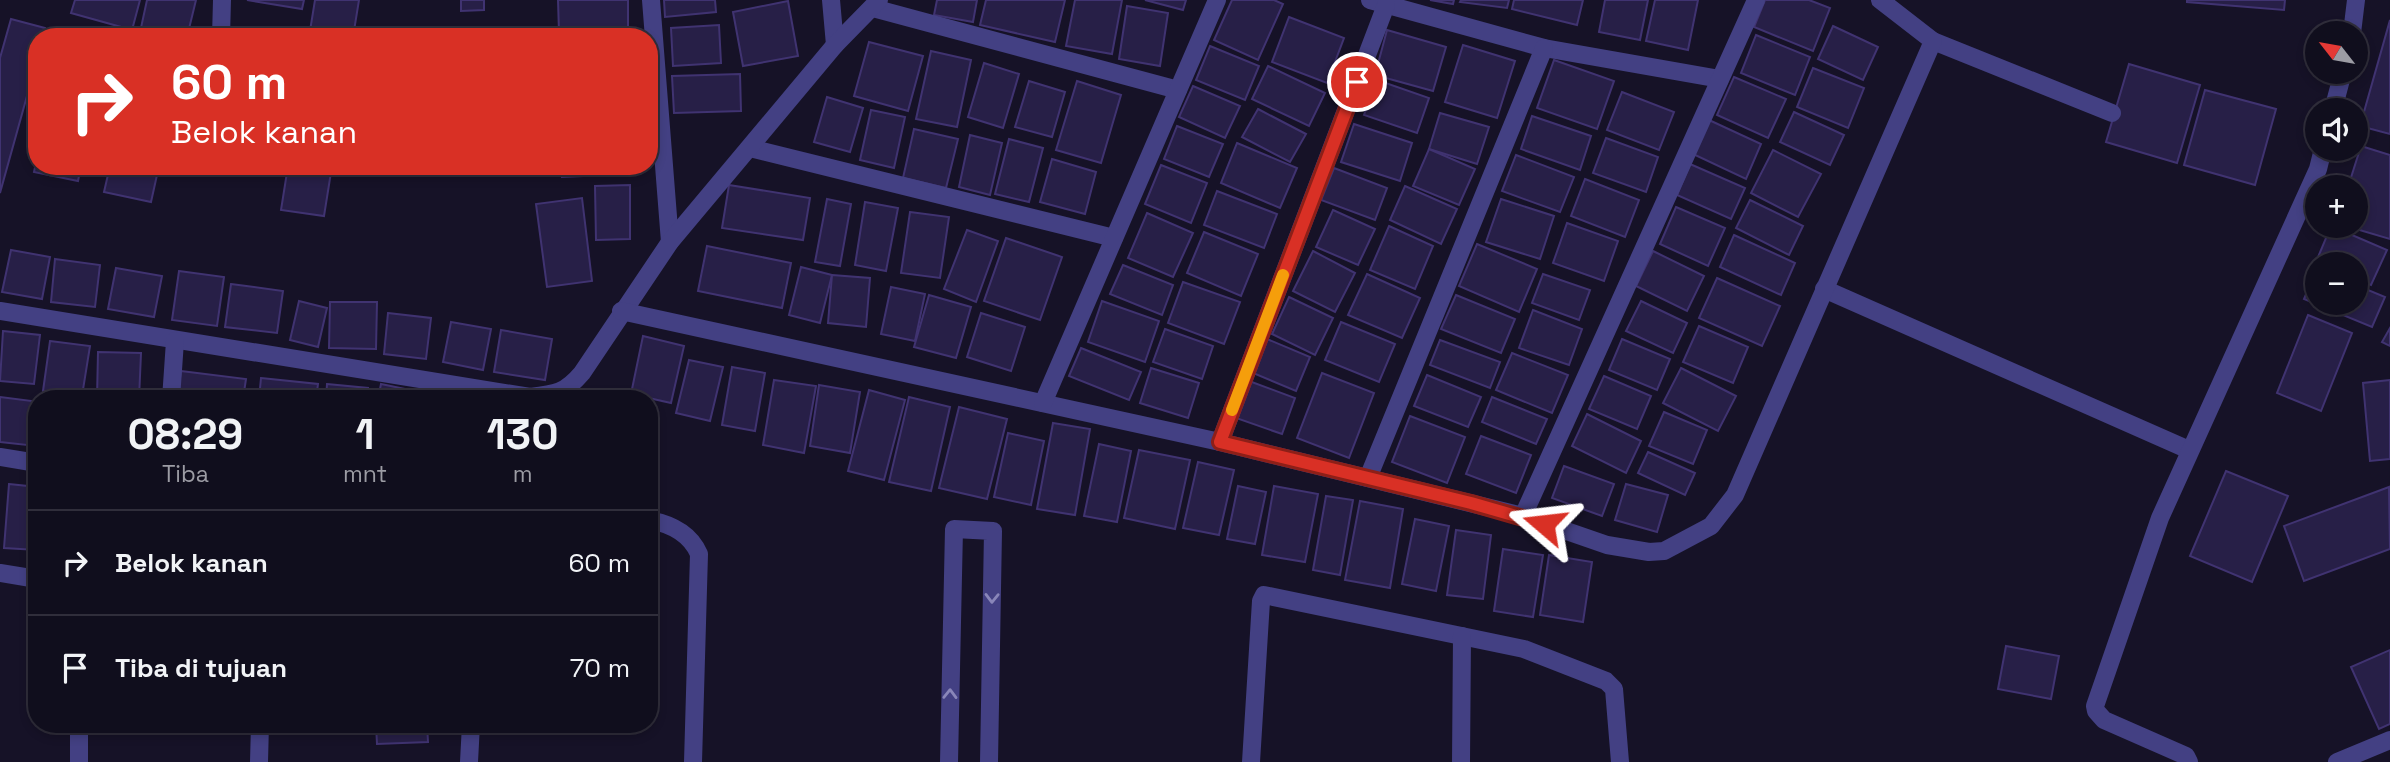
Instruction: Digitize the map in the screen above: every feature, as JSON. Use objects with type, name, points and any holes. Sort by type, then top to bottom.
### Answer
[{"type":"street","points":[[220,28],[222,0]]},
{"type":"street","points":[[651,0],[653,28]]},
{"type":"street","points":[[831,0],[835,45]]},
{"type":"street","points":[[1043,403],[1217,0]]},
{"type":"street","points":[[1523,516],[1756,0]]},
{"type":"street","points":[[1880,0],[1933,41],[2112,113]]},
{"type":"street","points":[[2353,21],[2356,0]]},
{"type":"street","points":[[1220,442],[1378,2],[1544,48],[1720,79]]},
{"type":"street","points":[[561,390],[574,382],[600,348],[621,311],[670,242],[835,45],[876,4],[1178,90]]},
{"type":"street","points":[[621,311],[1220,442],[1523,516],[1607,545],[1649,552],[1664,551],[1711,526],[1735,495],[1933,41]]},
{"type":"street","points":[[1368,478],[1544,48]]},
{"type":"street","points":[[658,89],[670,242]]},
{"type":"street","points":[[750,148],[1114,238]]},
{"type":"street","points":[[2189,762],[2186,756],[2104,720],[2095,706],[2160,517],[2320,161]]},
{"type":"street","points":[[1824,289],[2189,450]]},
{"type":"street","points":[[0,311],[486,390]]},
{"type":"street","points":[[172,390],[175,341]]},
{"type":"street","points":[[0,457],[28,462]]},
{"type":"street","points":[[658,523],[674,527],[690,539],[699,554],[693,762]]},
{"type":"street","points":[[948,762],[954,529],[993,531],[989,762]]},
{"type":"street","points":[[0,573],[28,578]]},
{"type":"street","points":[[1251,762],[1261,601],[1264,595],[1524,649],[1611,685],[1615,694],[1620,762]]},
{"type":"street","points":[[1461,762],[1462,636]]},
{"type":"street","points":[[79,733],[79,762]]},
{"type":"street","points":[[259,762],[260,733]]},
{"type":"street","points":[[469,762],[471,733]]},
{"type":"street","points":[[2337,762],[2390,740]]},
{"type":"building","points":[[75,0],[140,0],[133,28],[71,13]]},
{"type":"building","points":[[147,0],[196,0],[189,28],[141,28]]},
{"type":"building","points":[[247,0],[304,0],[302,9]]},
{"type":"building","points":[[315,0],[359,0],[354,28],[310,28]]},
{"type":"building","points":[[461,0],[484,0],[484,10],[461,11]]},
{"type":"building","points":[[558,0],[628,0],[628,28],[559,28]]},
{"type":"building","points":[[664,0],[715,0],[716,12],[665,17]]},
{"type":"building","points":[[937,0],[977,0],[973,22],[934,15]]},
{"type":"building","points":[[986,0],[1065,0],[1055,42],[980,25]]},
{"type":"building","points":[[1075,0],[1122,0],[1112,54],[1066,46]]},
{"type":"building","points":[[1145,0],[1186,0],[1183,10]]},
{"type":"building","points":[[1232,0],[1274,0],[1283,4],[1258,60],[1214,40]]},
{"type":"building","points":[[1430,0],[1454,0],[1453,4]]},
{"type":"building","points":[[1509,0],[1507,8],[1460,2]]},
{"type":"building","points":[[1514,0],[1583,0],[1577,25],[1512,9]]},
{"type":"building","points":[[1605,0],[1648,0],[1640,40],[1599,32]]},
{"type":"building","points":[[1655,0],[1698,0],[1688,50],[1646,41]]},
{"type":"building","points":[[1765,0],[1809,0],[1830,8],[1813,51],[1754,27]]},
{"type":"building","points":[[2187,0],[2285,0],[2284,10]]},
{"type":"building","points":[[788,1],[798,56],[743,66],[733,12]]},
{"type":"building","points":[[1127,6],[1168,13],[1160,66],[1119,59]]},
{"type":"building","points":[[1289,17],[1344,38],[1327,83],[1272,62]]},
{"type":"building","points":[[11,19],[45,28],[28,28],[28,92],[0,193],[0,58]]},
{"type":"building","points":[[2390,20],[2390,134],[2368,128],[2368,98]]},
{"type":"building","points":[[719,25],[721,63],[673,66],[671,28]]},
{"type":"building","points":[[1833,26],[1878,47],[1863,80],[1818,59]]},
{"type":"building","points":[[1387,30],[1446,47],[1433,91],[1375,75]]},
{"type":"building","points":[[1756,35],[1810,57],[1795,95],[1741,73]]},
{"type":"building","points":[[869,42],[923,56],[908,111],[854,96]]},
{"type":"building","points":[[1463,45],[1515,61],[1497,118],[1445,102]]},
{"type":"building","points":[[1210,46],[1259,66],[1245,100],[1196,80]]},
{"type":"building","points":[[931,51],[971,60],[957,127],[916,119]]},
{"type":"building","points":[[1554,60],[1614,81],[1597,129],[1537,108]]},
{"type":"building","points":[[984,63],[1019,74],[1003,128],[968,117]]},
{"type":"building","points":[[2129,64],[2200,85],[2177,163],[2106,142]]},
{"type":"building","points":[[1268,66],[1325,93],[1309,126],[1252,99]]},
{"type":"building","points":[[1813,68],[1864,88],[1848,128],[1797,107]]},
{"type":"building","points":[[740,74],[741,111],[674,113],[672,76]]},
{"type":"building","points":[[1734,77],[1786,99],[1768,138],[1717,115]]},
{"type":"building","points":[[1377,80],[1429,98],[1417,133],[1364,115]]},
{"type":"building","points":[[1029,81],[1065,92],[1052,137],[1015,127]]},
{"type":"building","points":[[1077,81],[1121,95],[1101,163],[1056,150]]},
{"type":"building","points":[[1193,86],[1240,106],[1225,138],[1179,117]]},
{"type":"building","points":[[2205,90],[2276,109],[2255,185],[2184,165]]},
{"type":"building","points":[[1622,92],[1674,112],[1659,150],[1607,130]]},
{"type":"building","points":[[827,97],[863,108],[850,152],[814,142]]},
{"type":"building","points":[[1258,109],[1306,134],[1290,162],[1242,137]]},
{"type":"building","points":[[871,110],[905,117],[894,168],[860,160]]},
{"type":"building","points":[[1794,112],[1844,135],[1830,165],[1780,142]]},
{"type":"building","points":[[1440,113],[1489,127],[1477,164],[1429,149]]},
{"type":"building","points":[[1532,116],[1591,136],[1580,170],[1521,149]]},
{"type":"building","points":[[1709,120],[1761,144],[1746,179],[1693,154]]},
{"type":"building","points":[[1354,124],[1412,143],[1400,181],[1341,162]]},
{"type":"building","points":[[1177,126],[1223,144],[1209,177],[1164,159]]},
{"type":"building","points":[[914,129],[958,139],[946,188],[903,178]]},
{"type":"building","points":[[970,135],[1002,143],[990,195],[959,187]]},
{"type":"building","points":[[1606,138],[1658,157],[1646,192],[1593,173]]},
{"type":"building","points":[[1009,139],[1043,148],[1029,202],[995,194]]},
{"type":"building","points":[[1237,143],[1297,168],[1280,208],[1221,183]]},
{"type":"building","points":[[2368,148],[2390,155],[2390,239],[2368,232],[2368,175],[2352,175],[2356,161],[2368,161]]},
{"type":"building","points":[[1429,149],[1475,169],[1459,205],[1413,186]]},
{"type":"building","points":[[1773,150],[1821,174],[1798,217],[1751,193]]},
{"type":"building","points":[[1516,155],[1574,177],[1560,212],[1502,191]]},
{"type":"building","points":[[1052,159],[1096,172],[1085,214],[1040,202]]},
{"type":"building","points":[[1690,164],[1745,188],[1731,219],[1677,195]]},
{"type":"building","points":[[1161,165],[1207,183],[1191,223],[1145,204]]},
{"type":"building","points":[[1334,168],[1387,188],[1375,220],[1321,200]]},
{"type":"building","points":[[49,175],[79,175],[78,181]]},
{"type":"building","points":[[108,175],[157,175],[151,202],[104,192]]},
{"type":"building","points":[[287,175],[331,175],[324,216],[281,210]]},
{"type":"building","points":[[562,175],[606,175],[562,177]]},
{"type":"building","points":[[1585,179],[1639,200],[1625,237],[1571,216]]},
{"type":"building","points":[[630,185],[630,239],[596,240],[595,186]]},
{"type":"building","points":[[729,185],[810,198],[803,240],[722,228]]},
{"type":"building","points":[[1405,186],[1457,209],[1441,244],[1390,220]]},
{"type":"building","points":[[1217,191],[1277,214],[1264,248],[1204,225]]},
{"type":"building","points":[[582,198],[592,281],[547,287],[536,204]]},
{"type":"building","points":[[827,199],[851,204],[840,266],[815,262]]},
{"type":"building","points":[[1501,199],[1554,216],[1540,259],[1486,242]]},
{"type":"building","points":[[1750,200],[1803,226],[1789,255],[1736,228]]},
{"type":"building","points":[[865,202],[898,208],[886,271],[855,265]]},
{"type":"building","points":[[1676,207],[1725,228],[1708,266],[1660,244]]},
{"type":"building","points":[[1333,210],[1375,229],[1358,265],[1316,247]]},
{"type":"building","points":[[910,212],[949,217],[940,278],[901,273]]},
{"type":"building","points":[[1147,213],[1193,233],[1173,277],[1128,258]]},
{"type":"building","points":[[1567,223],[1618,241],[1604,281],[1553,263]]},
{"type":"building","points":[[1389,226],[1433,246],[1415,289],[1370,270]]},
{"type":"building","points":[[967,230],[998,241],[976,302],[944,289]]},
{"type":"building","points":[[1204,232],[1258,254],[1241,296],[1187,273]]},
{"type":"building","points":[[1734,235],[1795,263],[1781,295],[1720,267]]},
{"type":"building","points":[[1006,238],[1062,257],[1040,320],[984,301]]},
{"type":"building","points":[[2326,238],[2359,238],[2387,250],[2371,285],[2368,284],[2368,252],[2320,252]]},
{"type":"building","points":[[1477,244],[1537,269],[1519,312],[1459,286]]},
{"type":"building","points":[[707,246],[791,263],[782,308],[698,291]]},
{"type":"building","points":[[11,250],[50,257],[42,299],[2,292]]},
{"type":"building","points":[[1313,251],[1355,273],[1335,312],[1293,291]]},
{"type":"building","points":[[1653,251],[1704,276],[1687,311],[1636,286]]},
{"type":"building","points":[[55,259],[100,265],[95,307],[51,302]]},
{"type":"building","points":[[1123,265],[1173,285],[1162,315],[1110,294]]},
{"type":"building","points":[[801,267],[832,275],[820,323],[789,315]]},
{"type":"building","points":[[116,268],[162,276],[154,317],[108,309]]},
{"type":"building","points":[[179,271],[224,277],[217,326],[172,320]]},
{"type":"building","points":[[1367,274],[1420,298],[1402,338],[1348,315]]},
{"type":"building","points":[[1543,274],[1590,290],[1579,320],[1532,303]]},
{"type":"building","points":[[832,275],[870,278],[866,327],[828,323]]},
{"type":"building","points":[[1717,278],[1780,306],[1762,346],[1699,318]]},
{"type":"building","points":[[1183,282],[1240,302],[1224,344],[1168,323]]},
{"type":"building","points":[[231,284],[283,291],[277,333],[225,327]]},
{"type":"building","points":[[891,287],[925,294],[915,341],[881,334]]},
{"type":"building","points":[[2368,290],[2385,297],[2372,327],[2343,315],[2368,315]]},
{"type":"building","points":[[929,295],[971,307],[956,358],[914,347]]},
{"type":"building","points":[[1456,295],[1515,319],[1501,353],[1441,329]]},
{"type":"building","points":[[1289,297],[1333,318],[1315,355],[1272,334]]},
{"type":"building","points":[[299,301],[327,308],[318,347],[290,340]]},
{"type":"building","points":[[1102,301],[1159,321],[1145,362],[1088,342]]},
{"type":"building","points":[[1641,301],[1687,323],[1673,353],[1626,331]]},
{"type":"building","points":[[330,302],[377,302],[376,349],[329,348]]},
{"type":"building","points":[[1533,310],[1582,329],[1569,365],[1519,348]]},
{"type":"building","points":[[388,313],[431,318],[426,359],[384,354]]},
{"type":"building","points":[[981,313],[1025,327],[1011,371],[967,357]]},
{"type":"building","points":[[2308,315],[2352,333],[2321,411],[2277,393]]},
{"type":"building","points":[[451,322],[491,329],[483,370],[443,362]]},
{"type":"building","points":[[1341,322],[1395,344],[1379,382],[1325,360]]},
{"type":"building","points":[[1699,326],[1748,347],[1733,383],[1683,362]]},
{"type":"building","points":[[2390,328],[2390,346],[2382,342]]},
{"type":"building","points":[[1165,329],[1213,346],[1202,379],[1153,362]]},
{"type":"building","points":[[501,330],[552,339],[545,380],[494,372]]},
{"type":"building","points":[[3,331],[40,335],[34,384],[0,381]]},
{"type":"building","points":[[643,336],[684,346],[671,403],[658,400],[658,390],[632,390]]},
{"type":"building","points":[[1267,339],[1310,357],[1296,391],[1253,373]]},
{"type":"building","points":[[1622,339],[1670,359],[1657,390],[1609,370]]},
{"type":"building","points":[[1440,340],[1500,362],[1490,388],[1430,365]]},
{"type":"building","points":[[50,341],[90,346],[83,390],[43,390]]},
{"type":"building","points":[[1081,348],[1141,372],[1129,400],[1069,376]]},
{"type":"building","points":[[98,352],[141,353],[139,390],[97,390]]},
{"type":"building","points":[[1512,353],[1568,375],[1552,413],[1496,390]]},
{"type":"building","points":[[689,360],[723,367],[710,421],[676,413]]},
{"type":"building","points":[[732,367],[765,373],[755,431],[722,425]]},
{"type":"building","points":[[1151,368],[1199,383],[1188,418],[1140,403]]},
{"type":"building","points":[[1681,368],[1736,396],[1718,431],[1663,403]]},
{"type":"building","points":[[181,371],[246,379],[244,390],[178,390]]},
{"type":"building","points":[[1322,373],[1374,393],[1349,458],[1297,438]]},
{"type":"building","points":[[1427,375],[1481,397],[1468,427],[1414,406]]},
{"type":"building","points":[[1604,376],[1651,396],[1637,429],[1589,409]]},
{"type":"building","points":[[261,378],[318,384],[317,390],[260,390]]},
{"type":"building","points":[[774,380],[816,386],[804,453],[763,445]]},
{"type":"building","points":[[2390,380],[2390,459],[2370,461],[2363,383]]},
{"type":"building","points":[[1249,381],[1295,398],[1282,434],[1236,418]]},
{"type":"building","points":[[327,384],[368,388],[368,390],[327,390]]},
{"type":"building","points":[[381,384],[410,390],[380,390]]},
{"type":"building","points":[[819,385],[860,392],[850,453],[810,446]]},
{"type":"building","points":[[869,390],[905,400],[884,480],[848,471]]},
{"type":"building","points":[[0,397],[28,400],[27,445],[0,442]]},
{"type":"building","points":[[909,397],[950,407],[931,491],[889,482]]},
{"type":"building","points":[[1492,397],[1547,419],[1536,444],[1482,422]]},
{"type":"building","points":[[959,407],[1007,419],[987,499],[939,488]]},
{"type":"building","points":[[1664,412],[1707,430],[1693,464],[1649,446]]},
{"type":"building","points":[[1587,414],[1641,441],[1626,473],[1572,446]]},
{"type":"building","points":[[1410,416],[1465,437],[1447,483],[1392,462]]},
{"type":"building","points":[[1053,423],[1090,429],[1075,515],[1037,509]]},
{"type":"building","points":[[1008,433],[1044,441],[1031,505],[994,497]]},
{"type":"building","points":[[1481,436],[1531,455],[1516,493],[1466,474]]},
{"type":"building","points":[[1099,444],[1131,451],[1117,522],[1084,516]]},
{"type":"building","points":[[1139,450],[1190,460],[1175,529],[1124,518]]},
{"type":"building","points":[[1648,452],[1695,473],[1685,495],[1638,473]]},
{"type":"building","points":[[1198,462],[1234,470],[1219,535],[1183,528]]},
{"type":"building","points":[[1564,466],[1614,484],[1602,516],[1552,498]]},
{"type":"building","points":[[2226,471],[2288,496],[2252,582],[2190,556]]},
{"type":"building","points":[[9,484],[28,486],[28,549],[4,548]]},
{"type":"building","points":[[1626,484],[1668,495],[1657,532],[1615,520]]},
{"type":"building","points":[[1238,486],[1266,492],[1255,544],[1227,539]]},
{"type":"building","points":[[1274,486],[1318,494],[1305,562],[1262,555]]},
{"type":"building","points":[[2389,487],[2390,549],[2304,581],[2284,526]]},
{"type":"building","points":[[1326,496],[1353,500],[1340,575],[1313,570]]},
{"type":"building","points":[[1360,501],[1403,509],[1390,588],[1345,580]]},
{"type":"building","points":[[1415,519],[1449,526],[1436,591],[1402,584]]},
{"type":"building","points":[[1456,530],[1491,535],[1483,599],[1447,595]]},
{"type":"building","points":[[1503,549],[1543,555],[1533,617],[1494,611]]},
{"type":"building","points":[[1549,555],[1592,562],[1583,622],[1540,615]]},
{"type":"building","points":[[2006,646],[2059,656],[2051,699],[1998,689]]},
{"type":"building","points":[[2390,650],[2390,724],[2379,729],[2351,667]]},
{"type":"building","points":[[376,733],[428,733],[428,742],[377,744]]},
{"type":"slow traffic","points":[[1232,410],[1283,275]]},
{"type":"route","points":[[1357,82],[1220,442],[1523,516],[1544,524]]}]
